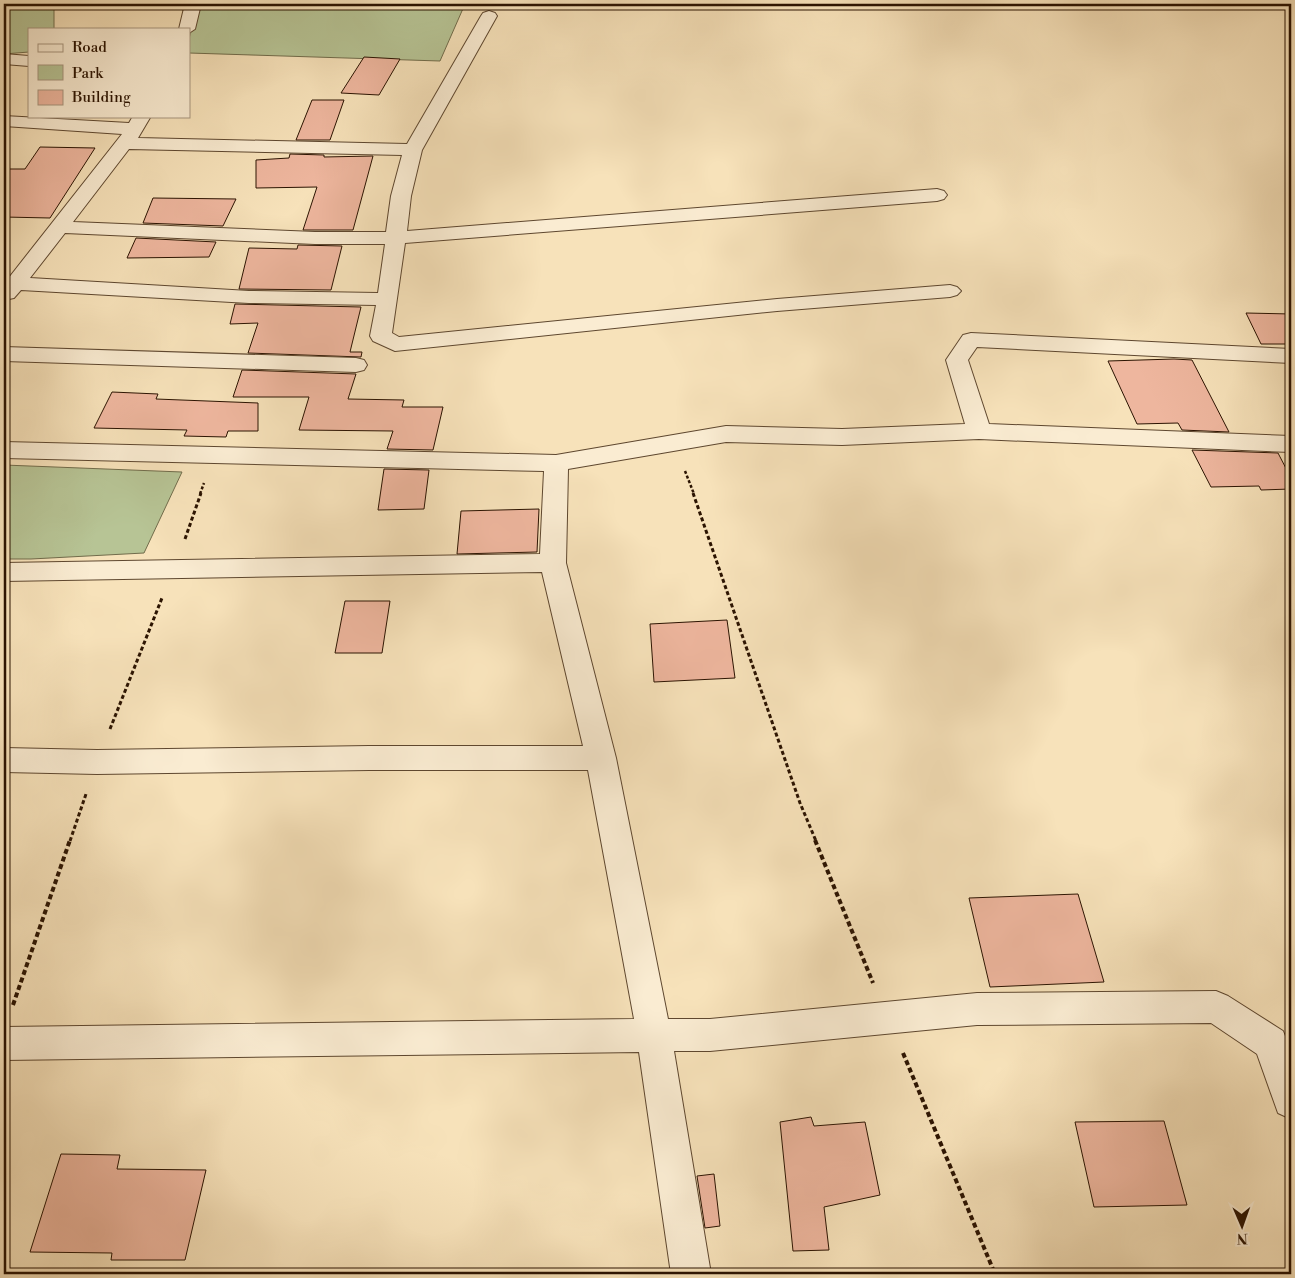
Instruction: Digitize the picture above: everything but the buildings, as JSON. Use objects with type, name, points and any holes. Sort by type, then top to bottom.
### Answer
[{"type":"street","points":[[187,28],[193,4]]},
{"type":"street","points":[[489,16],[413,150],[401,196],[388,299],[381,336],[395,344],[777,305],[950,291]]},
{"type":"street","points":[[4,59],[28,61]]},
{"type":"street","points":[[4,121],[413,150]]},
{"type":"street","points":[[10,291],[134,129]]},
{"type":"street","points":[[60,227],[315,238],[396,238],[937,195]]},
{"type":"street","points":[[10,291],[388,299]]},
{"type":"street","points":[[979,431],[957,360],[971,340],[1291,356]]},
{"type":"street","points":[[4,354],[356,365]]},
{"type":"street","points":[[4,450],[556,463],[726,434],[842,437],[979,431],[1291,444]]},
{"type":"street","points":[[556,463],[553,563],[601,758],[654,1035],[691,1274]]},
{"type":"street","points":[[4,572],[553,563]]},
{"type":"street","points":[[4,760],[97,762],[369,758],[601,758]]},
{"type":"street","points":[[4,1044],[710,1035],[977,1009],[1216,1007],[1272,1043],[1291,1101]]},
{"type":"path","points":[[675,444],[710,538],[800,803],[995,1274]]},
{"type":"green space","points":[[4,4],[54,4],[54,28],[28,28],[28,52],[4,54]]},
{"type":"green space","points":[[173,4],[465,4],[440,61],[190,53],[190,34],[193,21],[181,8]]},
{"type":"green space","points":[[4,465],[182,472],[144,553],[4,559]]}]
